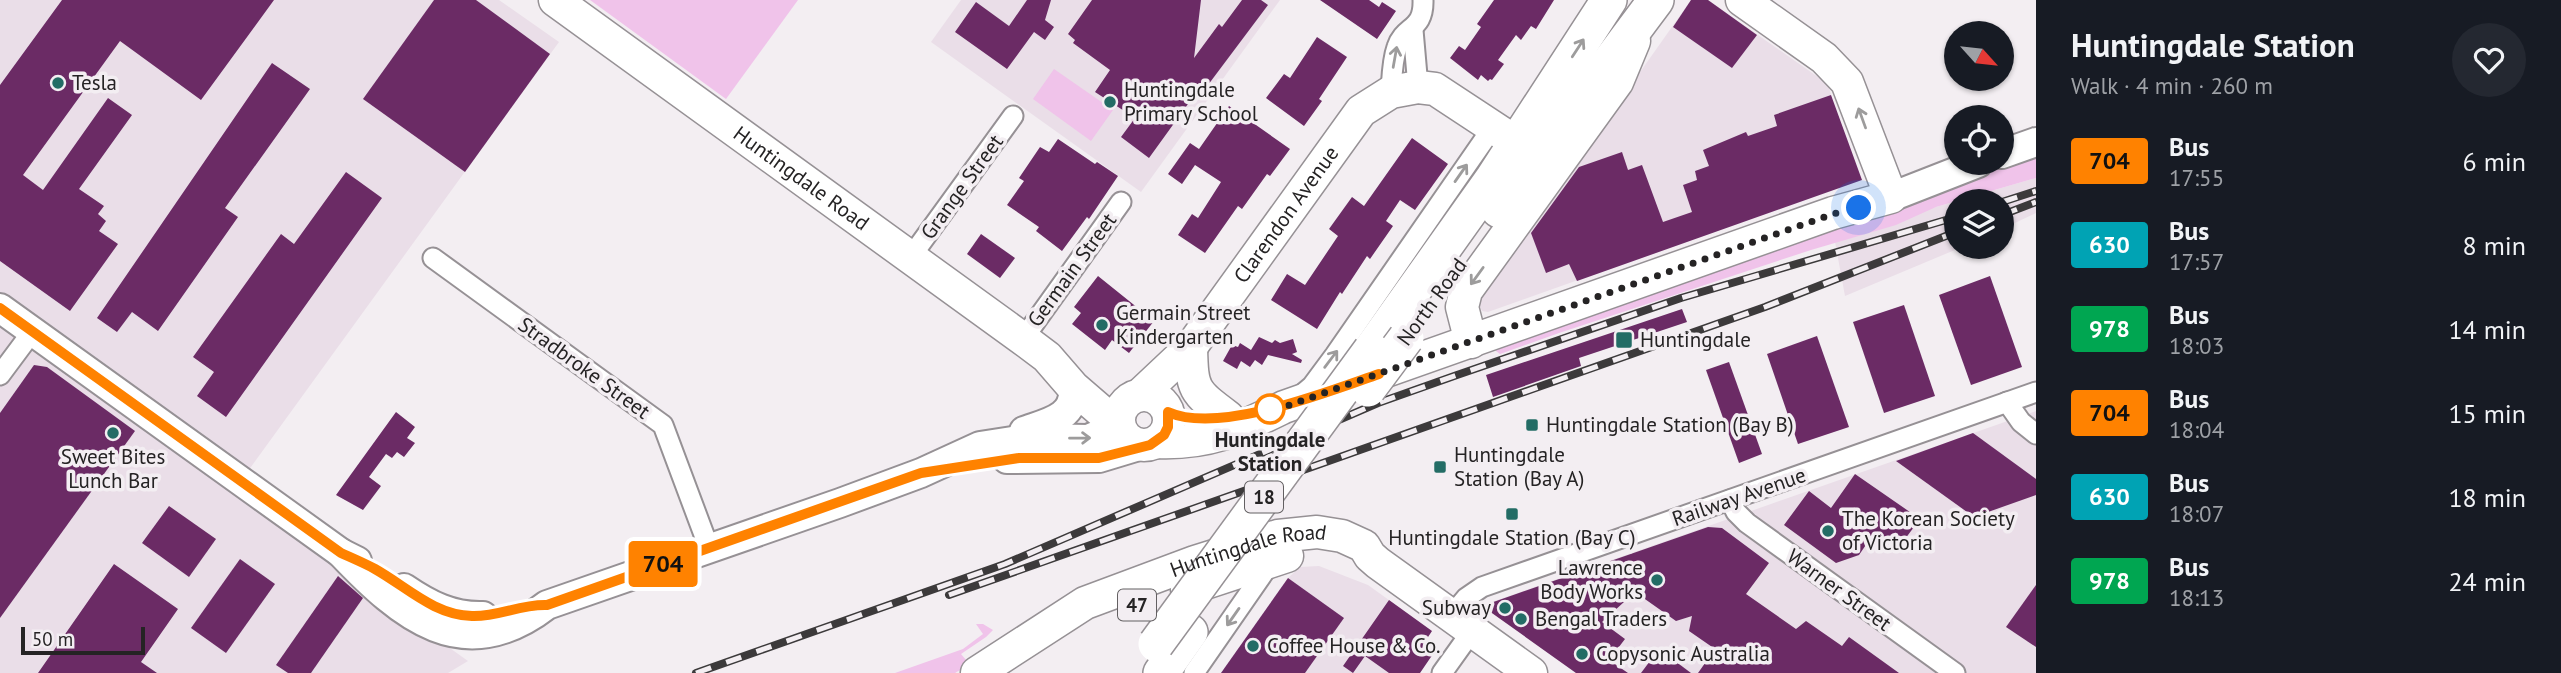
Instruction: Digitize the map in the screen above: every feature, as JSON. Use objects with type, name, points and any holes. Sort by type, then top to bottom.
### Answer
[{"type":"highway","name":"North Road","points":[[1158,658],[1492,180],[1505,135],[1609,0]]},
{"type":"highway","name":"North Road","points":[[1134,673],[1190,632],[1651,7]]},
{"type":"main road","name":"Huntingdale Road","points":[[555,0],[1035,348],[1104,389],[1142,419]]},
{"type":"main road","points":[[1142,419],[1185,443],[1211,438],[1241,428],[1284,407],[1833,214],[1868,190],[1889,189],[1847,82],[1824,58],[1742,0]]},
{"type":"main road","points":[[1471,342],[1462,307],[1466,291],[1617,82],[1651,7]]},
{"type":"main road","points":[[1404,90],[1435,89],[1505,135]]},
{"type":"main road","name":"Clarendon Avenue","points":[[1142,419],[1361,111],[1404,90]]},
{"type":"main road","points":[[1191,347],[1192,374],[1196,389],[1206,401],[1228,416]]},
{"type":"main road","name":"Huntingdale Road","points":[[1035,348],[1073,387],[1142,419]]},
{"type":"main road","points":[[1142,419],[1193,419],[1284,407]]},
{"type":"main road","name":"Huntingdale Road","points":[[977,673],[1085,604],[1195,562],[1278,536],[1317,532],[1335,534],[1364,546],[1370,556],[1531,673]]},
{"type":"main road","name":"Huntingdale Road","points":[[1013,673],[1099,619],[1291,554],[1315,551],[1336,553],[1358,560],[1370,556]]},
{"type":"street","points":[[1404,90],[1413,30],[1421,15],[1423,0]]},
{"type":"street","points":[[1404,90],[1397,47],[1402,36],[1413,30]]},
{"type":"street","name":"Grange Street","points":[[910,258],[1013,116]]},
{"type":"street","name":"North Road","points":[[1284,407],[1301,397],[1312,386],[1505,135]]},
{"type":"street","points":[[2014,150],[2036,142]]},
{"type":"street","points":[[1889,189],[1944,175]]},
{"type":"street","name":"Germain Street","points":[[1035,348],[1121,202]]},
{"type":"street","name":"Stradbroke Street","points":[[433,258],[663,425],[709,548]]},
{"type":"street","points":[[0,308],[341,553],[374,569],[425,602],[443,621],[529,604],[547,605],[921,473],[988,444],[1059,418],[1072,404],[1073,387]]},
{"type":"street","points":[[0,375],[32,332]]},
{"type":"street","name":"Railway Avenue","points":[[1442,673],[1462,624],[1466,598],[1482,587],[2036,392]]},
{"type":"street","points":[[2007,402],[2021,422],[2036,435]]},
{"type":"street","points":[[921,473],[1019,458],[1099,458],[1142,419]]},
{"type":"street","points":[[988,444],[1032,438],[1088,439],[1142,419]]},
{"type":"street","name":"Warner Street","points":[[1730,500],[1736,512],[1747,523],[1955,673]]},
{"type":"street","points":[[1194,673],[1272,561]]},
{"type":"shaded area","points":[[0,0],[499,0],[559,42],[232,493],[468,661],[448,673],[0,673]]},
{"type":"shaded area","points":[[590,0],[798,0],[726,99]]},
{"type":"shaded area","name":"Huntingdale Primary School","points":[[961,0],[1280,0],[1141,192],[931,42]]},
{"type":"shaded area","points":[[1691,0],[1708,0],[1828,84],[1831,95],[1730,226],[1488,312],[1482,311],[1479,305],[1481,297]]},
{"type":"shaded area","points":[[1054,69],[1113,110],[1091,141],[1033,99]]},
{"type":"shaded area","points":[[2036,151],[2036,178],[1998,189],[1944,189],[1944,205],[1896,225],[1811,250],[1500,354],[1496,351],[1497,348],[1970,175],[2014,175],[2014,159]]},
{"type":"shaded area","points":[[2036,178],[2036,213],[2014,223],[2014,189],[1998,189]]},
{"type":"shaded area","points":[[1944,205],[1944,255],[1845,296],[1833,231]]},
{"type":"shaded area","points":[[2036,411],[2036,673],[1576,673],[1488,610],[1489,603]]},
{"type":"shaded area","points":[[1319,566],[1368,585],[1432,631],[1426,639],[1434,645],[1435,651],[1420,673],[1221,673],[1288,578],[1300,567]]},
{"type":"shaded area","points":[[976,624],[983,624],[993,630],[961,654],[966,660],[976,654],[978,659],[955,673],[895,673],[963,649],[983,634]]},
{"type":"building","name":"Tesla","points":[[62,0],[274,0],[201,100],[120,41],[23,175],[43,190],[108,98],[132,115],[79,189],[104,206],[98,214],[106,221],[99,231],[118,244],[70,311],[0,261],[0,85]]},
{"type":"building","points":[[434,0],[476,0],[550,54],[465,172],[363,99]]},
{"type":"building","points":[[1027,0],[1051,0],[1045,20],[1054,27],[1045,40],[1034,32],[1007,69],[955,32],[976,2],[1009,26]]},
{"type":"building","points":[[1092,0],[1201,0],[1194,58],[1219,24],[1222,27],[1242,0],[1261,0],[1268,5],[1205,89],[1201,86],[1149,158],[1121,137],[1135,118],[1095,92],[1110,70],[1073,43],[1075,40],[1068,34]]},
{"type":"building","points":[[1320,0],[1369,0],[1379,7],[1382,2],[1396,11],[1377,39]]},
{"type":"building","points":[[1494,0],[1554,0],[1536,29],[1531,26],[1521,40],[1516,35],[1498,60],[1504,64],[1492,80],[1488,81],[1481,75],[1478,80],[1450,58],[1459,46],[1465,50],[1481,27],[1477,24]]},
{"type":"building","points":[[1691,0],[1708,0],[1757,35],[1732,68],[1673,27]]},
{"type":"building","points":[[1317,37],[1347,57],[1304,126],[1266,98],[1284,74],[1290,78]]},
{"type":"building","points":[[272,63],[310,89],[225,208],[238,217],[158,331],[132,312],[117,332],[97,318]]},
{"type":"building","points":[[1831,95],[1862,180],[1577,281],[1569,264],[1546,273],[1531,233],[1579,167],[1622,152],[1628,170],[1642,165],[1663,222],[1692,212],[1683,185],[1697,180],[1695,171],[1709,166],[1703,150],[1746,132],[1748,136],[1777,126],[1774,115]]},
{"type":"building","points":[[1229,106],[1290,149],[1270,176],[1267,174],[1242,209],[1238,206],[1205,253],[1178,235],[1192,214],[1198,218],[1221,182],[1195,165],[1182,184],[1168,174],[1190,143],[1199,149]]},
{"type":"building","points":[[1412,138],[1448,164],[1415,210],[1400,200],[1386,221],[1393,226],[1370,259],[1367,256],[1342,294],[1340,292],[1317,329],[1271,300],[1287,274],[1305,285],[1338,236],[1329,229],[1352,197],[1364,206]]},
{"type":"building","points":[[1058,139],[1118,176],[1089,219],[1087,217],[1062,251],[1036,231],[1039,227],[1007,205],[1024,181],[1019,178],[1040,147],[1049,152]]},
{"type":"building","points":[[346,172],[382,198],[226,417],[197,396],[214,372],[193,357],[281,234],[294,244]]},
{"type":"building","points":[[981,234],[1015,258],[1000,278],[967,254]]},
{"type":"building","points":[[1098,276],[1154,321],[1129,353],[1112,340],[1105,350],[1072,324],[1081,313],[1074,307]]},
{"type":"building","points":[[1990,276],[2022,367],[1971,385],[1939,295]]},
{"type":"building","points":[[1904,305],[1935,396],[1884,413],[1853,322]]},
{"type":"building","points":[[1682,309],[1687,322],[1579,358],[1581,366],[1493,397],[1486,375]]},
{"type":"building","points":[[1817,336],[1849,427],[1798,444],[1767,354]]},
{"type":"building","points":[[1259,337],[1272,343],[1275,340],[1280,343],[1293,339],[1297,352],[1292,354],[1302,360],[1301,363],[1268,355],[1262,365],[1255,360],[1250,367],[1241,361],[1237,369],[1223,361],[1232,345],[1238,347],[1240,343],[1251,350]]},
{"type":"building","points":[[1729,362],[1762,454],[1739,463],[1706,370]]},
{"type":"building","points":[[34,365],[47,367],[135,431],[0,618],[0,413]]},
{"type":"building","points":[[396,412],[415,427],[407,438],[415,443],[404,457],[397,452],[392,458],[386,454],[369,477],[381,486],[363,510],[336,495]]},
{"type":"building","points":[[1973,433],[2036,479],[2036,495],[1974,517],[1896,461]]},
{"type":"building","points":[[1855,474],[1920,519],[1905,539],[1886,545],[1872,536],[1859,555],[1836,563],[1784,525],[1809,491],[1831,508]]},
{"type":"building","points":[[169,506],[216,539],[189,577],[142,543]]},
{"type":"building","points":[[1708,527],[1722,528],[1769,563],[1746,594],[1796,629],[1806,621],[1842,646],[1849,637],[1899,673],[1698,673],[1715,649],[1689,631],[1692,616],[1676,621],[1635,592],[1602,622],[1625,639],[1609,660],[1628,673],[1576,673],[1482,606]]},
{"type":"building","points":[[240,559],[275,584],[226,653],[191,628]]},
{"type":"building","points":[[114,564],[178,609],[141,662],[157,673],[38,673]]},
{"type":"building","points":[[338,576],[363,598],[311,673],[288,673],[276,665]]},
{"type":"building","points":[[1288,578],[1344,618],[1305,673],[1221,673]]},
{"type":"building","points":[[2036,585],[2036,647],[2006,627]]},
{"type":"building","points":[[1389,600],[1432,631],[1426,640],[1434,645],[1435,651],[1420,673],[1389,673],[1365,656],[1353,673],[1343,666]]},
{"type":"building","points":[[1659,649],[1691,673],[1641,673]]},
{"type":"railway","points":[[2014,198],[2036,191]]},
{"type":"railway","points":[[2014,210],[2036,202]]},
{"type":"railway","points":[[696,673],[1005,564],[1378,403],[1681,298],[1944,221]]},
{"type":"railway","points":[[949,595],[1765,307],[1944,237]]},
{"type":"bus line","name":"704","points":[[0,308],[341,553],[374,569],[437,608],[472,616],[494,614],[529,604],[547,605],[921,473],[1019,458],[1107,457],[1157,442],[1168,427],[1168,412],[1175,416],[1206,419],[1284,407],[1379,374]]},
{"type":"place","name":"Tesla","points":[[58,83]]},
{"type":"place","name":"Huntingdale Primary School","points":[[1110,102]]},
{"type":"place","name":"Germain Street Kindergarten","points":[[1102,325]]},
{"type":"place","name":"Huntingdale","points":[[1624,340]]},
{"type":"place","name":"Huntingdale Station","points":[[1270,409]]},
{"type":"place","name":"Huntingdale Station (Bay B)","points":[[1532,425]]},
{"type":"place","name":"Sweet Bites Lunch Bar","points":[[113,433]]},
{"type":"place","name":"Huntingdale Station (Bay A)","points":[[1440,467]]},
{"type":"place","name":"Huntingdale Station (Bay C)","points":[[1512,514]]},
{"type":"place","name":"The Korean Society of Victoria","points":[[1828,531]]},
{"type":"place","name":"Lawrence Body Works","points":[[1657,580]]},
{"type":"place","name":"Subway","points":[[1505,608]]},
{"type":"place","name":"Bengal Traders","points":[[1521,619]]},
{"type":"place","name":"Coffee House & Co.","points":[[1253,646]]},
{"type":"place","name":"Copysonic Australia","points":[[1582,654]]},
{"type":"route","points":[[1270,409],[1261,411],[1284,407],[1833,214],[1859,208]]}]
